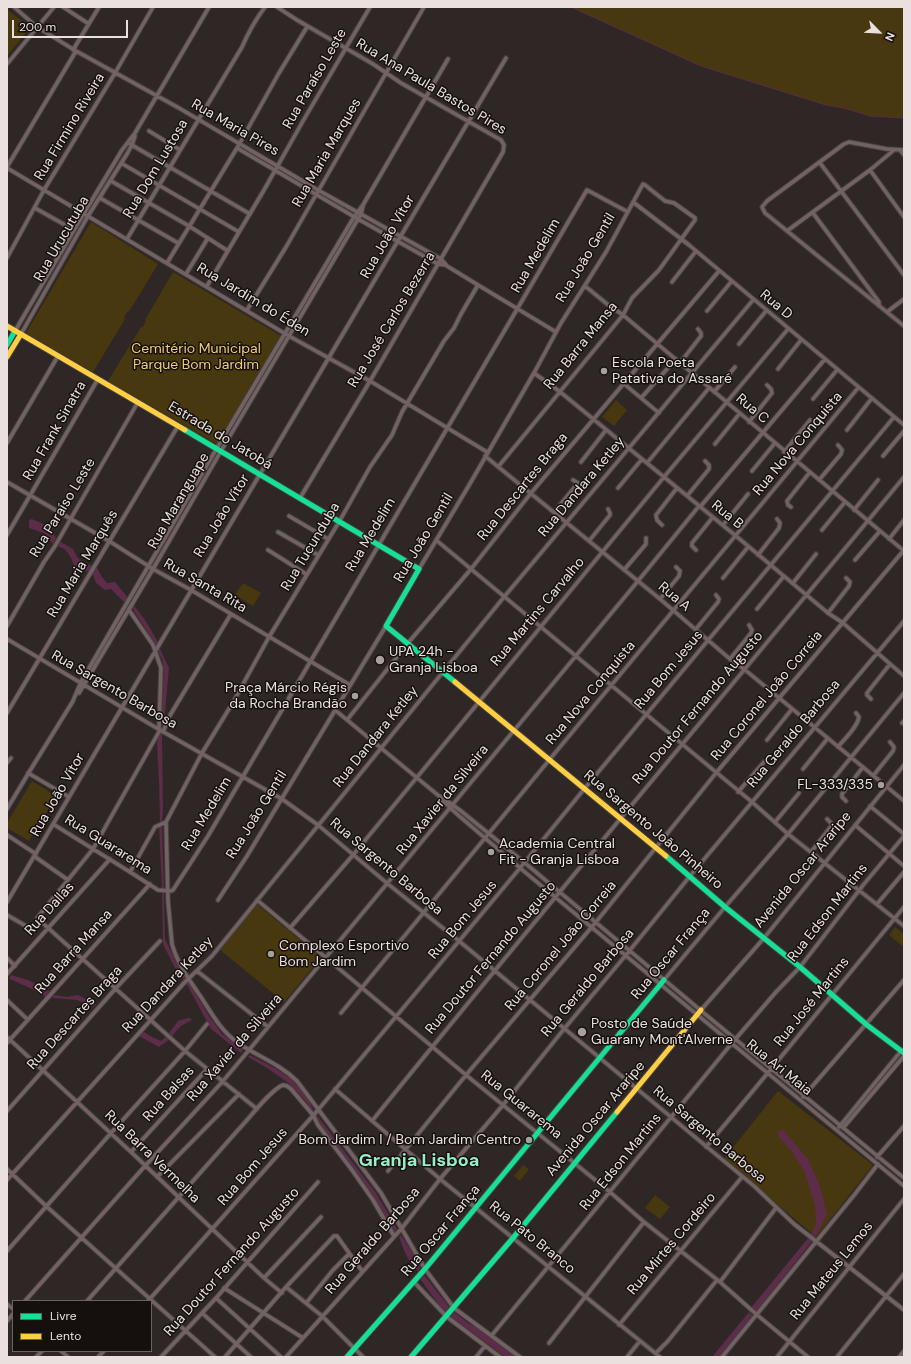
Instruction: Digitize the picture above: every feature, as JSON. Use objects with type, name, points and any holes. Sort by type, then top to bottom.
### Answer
[{"type":"street","name":"Rua Maria Pires","points":[[14,7],[37,27],[75,51],[199,120],[318,190],[441,259],[448,266],[556,332]]},
{"type":"street","points":[[7,64],[54,7]]},
{"type":"street","points":[[63,7],[89,24]]},
{"type":"street","points":[[7,168],[99,7]]},
{"type":"street","name":"Rua Firmino Riveira","points":[[7,258],[44,190],[153,7]]},
{"type":"street","name":"Rua Urucutuba","points":[[7,357],[128,142],[135,133],[209,7]]},
{"type":"street","name":"Rua Dom Lustosa","points":[[127,239],[265,7]]},
{"type":"street","name":"Rua Ana Paula Bastos Pires","points":[[277,7],[308,27],[386,72],[426,98],[501,140],[504,145],[503,152]]},
{"type":"street","name":"Rua Paraíso Leste","points":[[207,286],[370,7]]},
{"type":"street","name":"Rua Maria Marques","points":[[247,310],[286,247],[424,7]]},
{"type":"street","points":[[167,263],[237,148],[279,73],[308,27]]},
{"type":"street","name":"Rua João Vítor","points":[[7,902],[506,58]]},
{"type":"street","name":"Rua Maranguape","points":[[7,810],[151,568],[219,449],[288,334],[448,59]]},
{"type":"street","points":[[149,131],[180,150]]},
{"type":"street","name":"Rua Urucutuba","points":[[7,345],[74,230],[100,198],[111,181],[132,145],[135,133]]},
{"type":"street","points":[[128,142],[250,214]]},
{"type":"street","points":[[904,155],[902,150],[849,142],[835,150],[762,207],[765,213],[904,326]]},
{"type":"street","name":"Rua Maria Pires","points":[[237,148],[438,264],[448,266]]},
{"type":"street","points":[[787,231],[870,170],[894,150]]},
{"type":"street","name":"Rua José Carlos Bezerra","points":[[300,498],[503,152]]},
{"type":"street","points":[[121,163],[239,232]]},
{"type":"street","points":[[820,163],[904,275]]},
{"type":"street","name":"Rua Jardim do Éden","points":[[7,168],[370,381],[447,427],[486,454]]},
{"type":"street","points":[[870,170],[904,217]]},
{"type":"street","points":[[111,181],[189,226],[228,251]]},
{"type":"street","name":"Rua João Gentil","points":[[218,900],[282,799],[386,626],[534,373],[561,323],[606,252],[643,184]]},
{"type":"street","name":"Rua Barra Mansa","points":[[498,467],[622,315],[632,298],[658,270],[682,240],[695,220],[695,218],[674,203],[665,201],[643,184]]},
{"type":"street","name":"Rua Medelim","points":[[167,891],[173,890],[208,836],[447,427],[518,309],[586,190],[628,212]]},
{"type":"street","points":[[100,198],[178,243]]},
{"type":"street","name":"Rua D","points":[[633,202],[696,251],[731,282],[904,425]]},
{"type":"street","points":[[35,208],[74,230]]},
{"type":"street","points":[[812,213],[879,302],[879,306]]},
{"type":"street","points":[[186,274],[208,238]]},
{"type":"street","points":[[672,282],[696,251]]},
{"type":"street","name":"Rua Descartes Braga","points":[[347,720],[408,643],[471,569],[531,493],[719,271]]},
{"type":"street","points":[[707,311],[731,282]]},
{"type":"street","name":"Rua Tucunduba","points":[[165,822],[202,753],[232,704],[269,637],[339,522],[370,467],[392,434],[402,412],[478,285]]},
{"type":"street","name":"Rua C","points":[[585,286],[676,359],[784,452],[904,551]]},
{"type":"street","points":[[886,312],[904,299]]},
{"type":"street","name":"Rua Dandara Ketley","points":[[7,1180],[151,1019],[212,956],[504,597],[753,300]]},
{"type":"street","points":[[739,344],[766,311]]},
{"type":"street","name":"Estrada do Jatobá","points":[[7,326],[219,449],[419,569]]},
{"type":"street","points":[[680,363],[701,336],[698,329]]},
{"type":"street","name":"Rua Martins Carvalho","points":[[290,928],[788,329]]},
{"type":"street","points":[[778,369],[801,340]]},
{"type":"street","points":[[7,443],[58,356]]},
{"type":"street","points":[[641,398],[676,359]]},
{"type":"street","name":"Rua Xavier da Silveira","points":[[26,1300],[223,1081],[388,884],[699,507],[825,359]]},
{"type":"street","points":[[714,392],[735,367]]},
{"type":"street","points":[[813,400],[837,370]]},
{"type":"street","name":"Rua B","points":[[534,373],[559,391],[828,613],[843,623],[904,676]]},
{"type":"street","name":"Rua Frank Sinatra","points":[[7,535],[98,379]]},
{"type":"street","points":[[623,384],[659,413]]},
{"type":"street","points":[[749,422],[771,395],[772,391],[768,385]]},
{"type":"street","points":[[647,463],[709,388]]},
{"type":"street","name":"Rua Nova Conquista","points":[[341,1013],[858,388]]},
{"type":"street","points":[[847,430],[872,398]]},
{"type":"street","name":"Rua Paraíso Leste","points":[[7,626],[138,402]]},
{"type":"street","points":[[715,444],[740,413]]},
{"type":"street","name":"Rua Bom Jesus","points":[[149,1300],[318,1110],[525,863],[585,788],[894,417]]},
{"type":"street","points":[[784,452],[810,420]]},
{"type":"street","name":"Rua Maria Marquês","points":[[7,713],[178,426]]},
{"type":"street","points":[[581,462],[606,430]]},
{"type":"street","points":[[883,456],[904,431]]},
{"type":"street","points":[[752,471],[775,443]]},
{"type":"street","points":[[819,480],[841,454],[842,450],[838,445]]},
{"type":"street","name":"Rua A","points":[[486,454],[498,467],[674,610],[730,659],[904,801]]},
{"type":"street","points":[[618,488],[642,459]]},
{"type":"street","points":[[687,496],[709,469],[709,465],[705,461]]},
{"type":"street","points":[[791,507],[788,505],[787,501],[810,472]]},
{"type":"street","name":"Rua Doutor Fernando Augusto","points":[[372,1121],[494,970],[560,893],[904,477]]},
{"type":"street","points":[[554,512],[578,483],[574,480]]},
{"type":"street","points":[[854,510],[878,480]]},
{"type":"street","name":"Rua Santa Rita","points":[[7,482],[350,685]]},
{"type":"street","points":[[662,525],[656,517],[658,511],[677,488]]},
{"type":"street","points":[[723,525],[748,494]]},
{"type":"street","points":[[822,530],[844,502]]},
{"type":"street","points":[[589,541],[610,515],[608,509]]},
{"type":"street","points":[[289,516],[328,539]]},
{"type":"street","points":[[696,550],[692,546],[692,543],[712,517]]},
{"type":"street","points":[[758,555],[779,528],[780,523],[777,519]]},
{"type":"street","points":[[889,539],[904,520]]},
{"type":"street","points":[[855,560],[880,531]]},
{"type":"street","points":[[278,532],[318,555]]},
{"type":"street","points":[[624,570],[646,544],[646,538]]},
{"type":"street","points":[[436,540],[647,714],[788,834],[904,926]]},
{"type":"street","points":[[723,578],[748,547]]},
{"type":"street","points":[[268,550],[306,574]]},
{"type":"street","name":"Rua Coronel João Correia","points":[[388,1171],[466,1075],[592,927],[716,773],[904,551]]},
{"type":"street","points":[[793,583],[816,554]]},
{"type":"street","points":[[660,599],[679,576],[680,571],[676,567]]},
{"type":"street","name":"Rua Maranguape","points":[[83,683],[129,610],[151,568]]},
{"type":"street","points":[[757,609],[784,576]]},
{"type":"street","points":[[828,613],[849,586],[850,582],[846,578]]},
{"type":"street","points":[[696,629],[718,602],[719,599],[716,595]]},
{"type":"street","points":[[129,610],[156,651],[161,668],[161,730]]},
{"type":"street","points":[[231,614],[161,730],[94,849],[37,918],[185,1051],[257,1109]]},
{"type":"street","name":"Rua Geraldo Barbosa","points":[[286,1357],[402,1228],[440,1179],[503,1105],[690,876],[904,621]]},
{"type":"street","name":"Rua Sargento João Pinheiro","points":[[386,626],[550,759],[656,847],[725,907],[800,967],[903,1054]]},
{"type":"street","points":[[730,659],[751,633],[752,630],[749,626]]},
{"type":"street","name":"Rua Sargento Barbosa","points":[[7,639],[161,730],[282,799],[318,825],[352,855],[459,941],[758,1190],[794,1224],[904,1310]]},
{"type":"street","points":[[871,699],[867,693],[890,664]]},
{"type":"street","name":"Rua Oscar França","points":[[347,1357],[477,1208],[599,1058],[788,834],[904,693]]},
{"type":"street","points":[[767,740],[792,709]]},
{"type":"street","name":"Rua Ari Maia","points":[[335,710],[416,778],[443,798],[485,838],[520,868],[626,955],[736,1039],[904,1178]]},
{"type":"street","points":[[838,746],[858,720],[859,717],[856,713]]},
{"type":"street","points":[[802,770],[828,738]]},
{"type":"street","points":[[873,776],[893,751],[894,747],[890,742]]},
{"type":"street","points":[[7,763],[10,758]]},
{"type":"street","points":[[738,792],[764,762]]},
{"type":"street","name":"Avenida Oscar Araripe","points":[[411,1357],[447,1317],[513,1238],[699,1012],[764,938],[904,765]]},
{"type":"street","points":[[846,801],[842,797],[842,794],[862,767]]},
{"type":"street","name":"Rua Guararema","points":[[28,773],[69,797]]},
{"type":"street","points":[[775,822],[799,793]]},
{"type":"street","points":[[7,799],[11,802]]},
{"type":"street","points":[[870,806],[904,835]]},
{"type":"street","name":"Rua Ari Maia","points":[[451,807],[489,834],[525,863],[596,922],[663,983]]},
{"type":"street","points":[[811,852],[832,826],[831,822],[827,819]]},
{"type":"street","points":[[130,872],[153,828],[165,822],[167,891],[173,950],[213,1017],[227,1034],[249,1050],[290,1074],[297,1081],[381,1193],[425,1269],[454,1308],[520,1357]]},
{"type":"street","name":"Rua Guararema","points":[[53,824],[150,884]]},
{"type":"street","points":[[855,825],[904,866]]},
{"type":"street","points":[[7,835],[68,880]]},
{"type":"street","name":"Rua Edson Martins","points":[[492,1335],[672,1118],[732,1043],[776,992],[800,967],[904,835]]},
{"type":"street","name":"Rua Dallas","points":[[7,974],[110,859]]},
{"type":"street","points":[[877,904],[904,872]]},
{"type":"street","points":[[150,884],[160,891],[167,891]]},
{"type":"street","name":"Rua Barra Mansa","points":[[8,1040],[28,1020],[150,884]]},
{"type":"street","name":"Rua Guararema","points":[[257,900],[466,1075],[610,1192],[644,1222],[719,1281],[808,1357]]},
{"type":"street","name":"Rua José Martins","points":[[706,1147],[746,1101],[771,1068],[904,907]]},
{"type":"street","points":[[7,915],[26,926]]},
{"type":"street","name":"Rua Descartes Braga","points":[[7,1111],[42,1070],[160,941]]},
{"type":"street","points":[[7,958],[15,966]]},
{"type":"street","points":[[197,971],[268,1027]]},
{"type":"street","points":[[801,1100],[860,1030],[867,1025],[904,980]]},
{"type":"street","points":[[7,1000],[28,1020]]},
{"type":"street","name":"Rua Ari Maia","points":[[699,1012],[732,1043],[904,1186]]},
{"type":"street","points":[[7,1250],[185,1051],[207,1024]]},
{"type":"street","name":"Rua Barra Vermelha","points":[[8,1040],[111,1133],[264,1278],[282,1292]]},
{"type":"street","points":[[838,1131],[903,1054]]},
{"type":"street","name":"Rua Balsas","points":[[131,1152],[207,1068]]},
{"type":"street","points":[[88,1300],[257,1109],[281,1086],[287,1086],[313,1115],[318,1125],[374,1200],[394,1236]]},
{"type":"street","name":"Rua Pato Branco","points":[[335,1088],[440,1179],[660,1357]]},
{"type":"street","points":[[157,1177],[239,1094]]},
{"type":"street","points":[[722,1357],[855,1194],[878,1157],[904,1126]]},
{"type":"street","points":[[7,1169],[149,1300]]},
{"type":"street","name":"Rua Mirtes Cordeiro","points":[[619,1325],[742,1177]]},
{"type":"street","name":"Rua Doutor Fernando Augusto","points":[[162,1357],[318,1182]]},
{"type":"street","name":"Rua Mateus Lemos","points":[[777,1357],[904,1199]]},
{"type":"street","points":[[656,1353],[719,1281],[776,1208]]},
{"type":"street","points":[[264,1278],[321,1217]]},
{"type":"street","points":[[549,1344],[644,1222]]},
{"type":"street","points":[[225,1357],[286,1287],[334,1236],[337,1236],[362,1271]]},
{"type":"street","points":[[306,1302],[332,1270],[349,1254]]},
{"type":"street","points":[[837,1357],[904,1274]]},
{"type":"street","points":[[414,1282],[447,1317],[500,1357]]},
{"type":"street","points":[[286,1287],[322,1316],[363,1357]]},
{"type":"street","points":[[224,1288],[303,1338]]},
{"type":"street","points":[[216,1298],[281,1357]]},
{"type":"street","points":[[152,1302],[186,1330],[215,1357]]},
{"type":"street","points":[[202,1312],[251,1357]]},
{"type":"street","points":[[627,1357],[640,1342]]},
{"type":"street","points":[[476,1357],[485,1346]]},
{"type":"street","points":[[899,1357],[904,1351]]},
{"type":"green space","points":[[571,7],[904,7],[904,118],[870,116],[844,108],[826,105],[701,66]]},
{"type":"green space","points":[[7,9],[30,28],[7,56]]},
{"type":"green space","name":"Cemitério Municipal Parque Bom Jardim","points":[[91,222],[158,264],[130,310],[124,317],[125,319],[93,372],[26,333]]},
{"type":"green space","name":"Cemitério Municipal Parque Bom Jardim","points":[[173,272],[281,336],[217,444],[108,381],[141,327],[143,327],[146,321],[145,320]]},
{"type":"green space","points":[[616,400],[627,410],[614,426],[602,417]]},
{"type":"green space","points":[[243,583],[261,593],[253,606],[235,595]]},
{"type":"green space","points":[[32,781],[56,796],[29,841],[7,828],[7,823]]},
{"type":"green space","name":"Complexo Esportivo Bom Jardim","points":[[255,905],[258,905],[320,957],[320,959],[284,1002],[220,950]]},
{"type":"green space","points":[[895,927],[904,934],[904,943],[902,946],[889,935]]},
{"type":"green space","points":[[778,1091],[873,1165],[816,1237],[724,1159]]},
{"type":"green space","points":[[523,1165],[529,1169],[520,1181],[514,1176]]},
{"type":"green space","points":[[655,1195],[670,1207],[660,1219],[645,1208]]},
{"type":"shaded area","points":[[32,519],[50,527],[56,538],[53,544],[44,533],[29,528],[29,520]]},
{"type":"shaded area","points":[[59,541],[73,549],[77,557],[85,565],[93,565],[89,571],[80,571],[77,569],[66,551],[56,546]]},
{"type":"shaded area","points":[[96,566],[107,583],[115,582],[129,599],[126,604],[111,589],[105,590],[96,583],[92,572]]},
{"type":"shaded area","points":[[133,604],[145,620],[158,642],[156,645],[132,608]]},
{"type":"shaded area","points":[[159,647],[169,668],[162,729],[160,728],[164,669],[162,659],[157,650]]},
{"type":"shaded area","points":[[160,732],[162,733],[163,810],[162,821],[160,822],[157,743]]},
{"type":"shaded area","points":[[159,825],[162,825],[164,889],[162,889]]},
{"type":"shaded area","points":[[162,892],[164,893],[165,939],[176,962],[186,978],[184,980],[174,966],[163,944]]},
{"type":"shaded area","points":[[11,975],[28,980],[51,992],[46,997],[10,979],[9,978]]},
{"type":"shaded area","points":[[188,981],[209,1016],[222,1034],[243,1050],[241,1053],[211,1029],[186,983]]},
{"type":"shaded area","points":[[54,995],[67,997],[78,995],[96,1004],[94,1007],[77,1000],[52,998]]},
{"type":"shaded area","points":[[188,1018],[192,1020],[181,1026],[172,1036],[169,1033],[178,1021]]},
{"type":"shaded area","points":[[143,1031],[161,1041],[167,1036],[170,1039],[159,1047],[139,1036]]},
{"type":"shaded area","points":[[250,1055],[289,1077],[307,1097],[314,1111],[312,1113],[306,1102],[290,1084],[248,1057]]},
{"type":"shaded area","points":[[316,1114],[376,1193],[397,1229],[394,1233],[375,1199],[314,1116]]},
{"type":"shaded area","points":[[783,1130],[808,1159],[820,1186],[827,1215],[815,1237],[811,1234],[816,1225],[815,1205],[805,1173],[792,1152],[778,1136],[778,1131]]},
{"type":"shaded area","points":[[401,1235],[419,1263],[420,1268],[418,1271],[411,1264],[406,1255],[399,1237]]},
{"type":"shaded area","points":[[809,1237],[813,1240],[755,1313],[750,1309]]},
{"type":"shaded area","points":[[424,1275],[450,1308],[446,1313],[420,1279]]},
{"type":"shaded area","points":[[454,1312],[468,1323],[483,1330],[517,1357],[505,1357],[450,1316]]},
{"type":"shaded area","points":[[749,1312],[753,1316],[719,1357],[712,1357]]},
{"type":"waterway","points":[[571,7],[701,66],[826,105],[844,108],[870,116],[904,118]]},
{"type":"traffic: fast","points":[[7,345],[15,331]]},
{"type":"traffic: fast","points":[[185,430],[419,569],[386,626],[455,682]]},
{"type":"traffic: fast","points":[[666,856],[725,907],[800,967],[867,1025],[904,1053]]},
{"type":"traffic: fast","points":[[347,1357],[425,1269],[664,980]]},
{"type":"traffic: fast","points":[[411,1357],[513,1238],[617,1112]]},
{"type":"traffic: slow","points":[[7,326],[185,430]]},
{"type":"traffic: slow","points":[[7,357],[21,334]]},
{"type":"traffic: slow","points":[[455,682],[666,856]]},
{"type":"traffic: slow","points":[[617,1112],[701,1010]]},
{"type":"place","name":"Escola Poeta Patativa do Assaré","points":[[604,371]]},
{"type":"place","name":"UPA 24h - Granja Lisboa","points":[[380,660]]},
{"type":"place","name":"Praça Márcio Régis da Rocha Brandão","points":[[355,696]]},
{"type":"place","name":"FL-333/335","points":[[881,785]]},
{"type":"place","name":"Academia Central Fit - Granja Lisboa","points":[[491,852]]},
{"type":"place","name":"Complexo Esportivo Bom Jardim","points":[[271,954]]},
{"type":"place","name":"Posto de Saúde Guarany Mont'Alverne","points":[[582,1032]]},
{"type":"place","name":"Bom Jardim I / Bom Jardim Centro","points":[[529,1140]]},
{"type":"district","name":"Granja Lisboa","points":[[419,1161]]}]
